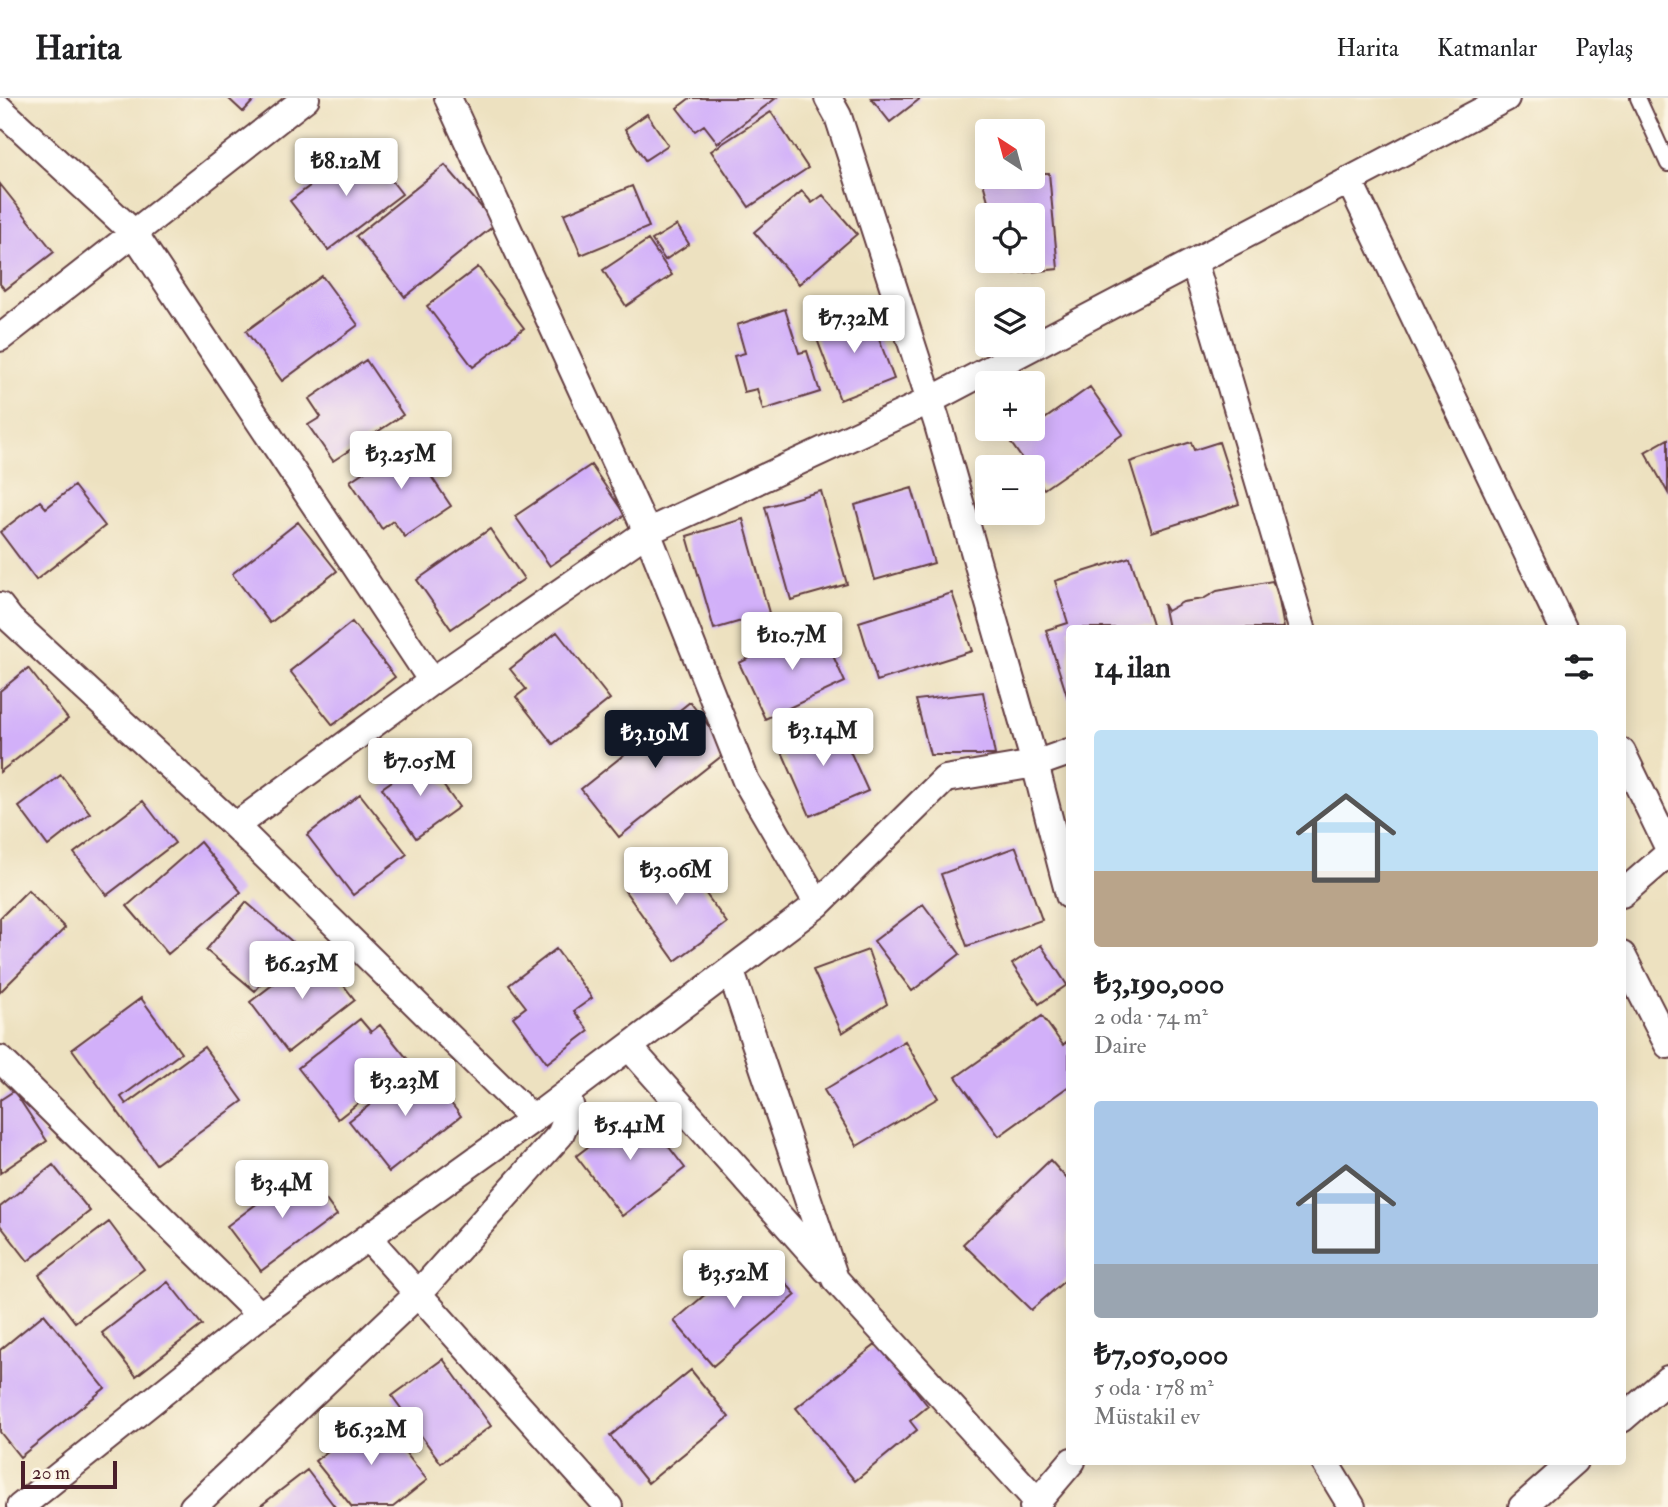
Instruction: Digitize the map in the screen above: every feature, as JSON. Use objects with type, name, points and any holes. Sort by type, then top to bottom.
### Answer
[{"type":"street","points":[[0,338],[306,98]]},
{"type":"street","points":[[448,98],[648,532],[746,781],[818,904]]},
{"type":"street","points":[[828,98],[838,116],[931,400],[1035,764],[1066,883]]},
{"type":"street","points":[[235,826],[432,681],[648,532],[931,400],[1506,98]]},
{"type":"street","points":[[0,109],[134,233],[432,681]]},
{"type":"street","points":[[1349,180],[1562,625]]},
{"type":"street","points":[[1194,262],[1301,625]]},
{"type":"street","points":[[3,618],[235,826],[533,1119]]},
{"type":"street","points":[[19,1507],[260,1315],[732,972],[818,904],[944,779],[1035,764],[1066,753]]},
{"type":"street","points":[[1626,760],[1668,847]]},
{"type":"street","points":[[1626,891],[1668,854]]},
{"type":"street","points":[[1626,961],[1661,1017],[1668,1045]]},
{"type":"street","points":[[732,972],[835,1279]]},
{"type":"street","points":[[629,1048],[1035,1505],[1069,1465]]},
{"type":"street","points":[[0,1059],[260,1315]]},
{"type":"street","points":[[193,1507],[418,1294],[560,1136],[571,1109],[567,1093]]},
{"type":"street","points":[[368,1238],[609,1507]]},
{"type":"street","points":[[1626,1416],[1668,1379]]},
{"type":"street","points":[[1326,1465],[1352,1507]]},
{"type":"street","points":[[1522,1507],[1569,1465]]},
{"type":"lane","points":[[1638,98],[1668,164]]},
{"type":"building","points":[[228,98],[256,98],[243,112]]},
{"type":"building","points":[[690,98],[776,98],[718,143],[704,125],[695,131],[677,108]]},
{"type":"building","points":[[871,98],[921,98],[890,122]]},
{"type":"building","points":[[771,112],[808,168],[749,207],[711,151]]},
{"type":"building","points":[[647,114],[668,145],[645,160],[625,129]]},
{"type":"building","points":[[364,145],[402,194],[328,250],[290,201]]},
{"type":"building","points":[[445,165],[496,224],[405,297],[356,236]]},
{"type":"building","points":[[1045,173],[1049,173],[1058,269],[1045,270],[1045,203],[989,203],[985,189],[1045,189]]},
{"type":"building","points":[[0,184],[54,252],[5,290],[0,284]]},
{"type":"building","points":[[632,186],[649,227],[581,255],[564,214]]},
{"type":"building","points":[[802,191],[812,203],[823,195],[857,234],[799,284],[754,232]]},
{"type":"building","points":[[677,225],[689,244],[665,260],[652,240]]},
{"type":"building","points":[[648,240],[672,275],[626,306],[603,270]]},
{"type":"building","points":[[478,267],[524,328],[473,367],[427,306]]},
{"type":"building","points":[[322,276],[358,325],[282,381],[246,331]]},
{"type":"building","points":[[785,309],[799,353],[807,351],[820,392],[763,410],[757,389],[744,392],[734,356],[745,353],[737,325]]},
{"type":"building","points":[[868,310],[894,379],[840,400],[814,331]]},
{"type":"building","points":[[366,360],[403,415],[333,461],[308,425],[321,417],[309,399]]},
{"type":"building","points":[[1090,387],[1123,434],[1045,488],[1045,455],[1020,455],[1011,443],[1045,441],[1045,419]]},
{"type":"building","points":[[1668,439],[1668,493],[1645,452]]},
{"type":"building","points":[[408,442],[451,506],[405,537],[393,521],[382,529],[350,481]]},
{"type":"building","points":[[1191,442],[1194,450],[1219,442],[1239,504],[1152,532],[1130,462]]},
{"type":"building","points":[[591,465],[625,515],[550,566],[515,516]]},
{"type":"building","points":[[74,486],[105,526],[36,580],[0,532],[40,501],[46,508]]},
{"type":"building","points":[[912,488],[934,563],[875,580],[855,505]]},
{"type":"building","points":[[821,491],[847,584],[791,600],[765,507]]},
{"type":"building","points":[[743,519],[769,613],[714,629],[687,536]]},
{"type":"building","points":[[298,522],[337,571],[270,623],[232,574]]},
{"type":"building","points":[[490,529],[524,579],[451,629],[417,580]]},
{"type":"building","points":[[1130,557],[1152,625],[1066,625],[1066,693],[1046,630],[1068,623],[1055,581]]},
{"type":"building","points":[[1272,581],[1277,590],[1283,625],[1167,625],[1163,604],[1167,611],[1183,602],[1203,599],[1217,591]]},
{"type":"building","points":[[952,593],[972,651],[877,681],[859,622]]},
{"type":"building","points":[[352,622],[395,677],[333,725],[290,671]]},
{"type":"building","points":[[819,625],[845,682],[765,719],[739,663]]},
{"type":"building","points":[[557,632],[610,699],[553,744],[516,697],[526,689],[510,669]]},
{"type":"building","points":[[28,668],[68,719],[0,772],[0,691]]},
{"type":"building","points":[[983,692],[995,755],[930,755],[916,700]]},
{"type":"building","points":[[690,702],[728,751],[619,837],[581,789]]},
{"type":"building","points":[[836,720],[868,791],[810,816],[779,745]]},
{"type":"building","points":[[424,759],[459,807],[416,838],[382,788]]},
{"type":"building","points":[[61,775],[90,813],[48,846],[19,807]]},
{"type":"building","points":[[360,794],[407,854],[353,895],[307,835]]},
{"type":"building","points":[[143,801],[175,843],[107,895],[74,853]]},
{"type":"building","points":[[200,842],[241,892],[168,954],[127,906]]},
{"type":"building","points":[[1016,847],[1042,920],[967,946],[941,874]]},
{"type":"building","points":[[677,854],[727,923],[675,961],[625,891]]},
{"type":"building","points":[[28,890],[65,928],[0,992],[0,918]]},
{"type":"building","points":[[246,902],[295,944],[255,991],[206,950]]},
{"type":"building","points":[[923,904],[960,954],[912,991],[874,941]]},
{"type":"building","points":[[1041,945],[1066,986],[1039,1004],[1012,964]]},
{"type":"building","points":[[556,949],[592,998],[574,1011],[589,1031],[547,1063],[513,1017],[526,1007],[509,985]]},
{"type":"building","points":[[868,950],[887,1004],[842,1033],[813,970]]},
{"type":"building","points":[[317,951],[355,1000],[288,1052],[250,1002]]},
{"type":"building","points":[[141,998],[181,1053],[121,1097],[126,1104],[204,1047],[243,1101],[156,1164],[72,1049]]},
{"type":"building","points":[[1042,1016],[1063,1045],[1066,1042],[1066,1088],[999,1136],[956,1077]]},
{"type":"building","points":[[360,1019],[371,1032],[380,1025],[410,1062],[338,1119],[298,1068]]},
{"type":"building","points":[[905,1041],[938,1098],[857,1146],[824,1090]]},
{"type":"building","points":[[421,1065],[461,1116],[389,1172],[349,1121]]},
{"type":"building","points":[[14,1091],[47,1141],[0,1173],[0,1100]]},
{"type":"building","points":[[639,1108],[685,1168],[622,1216],[576,1156]]},
{"type":"building","points":[[1050,1160],[1066,1178],[1066,1280],[1031,1310],[963,1244]]},
{"type":"building","points":[[53,1165],[90,1211],[28,1261],[0,1225],[0,1207]]},
{"type":"building","points":[[303,1169],[337,1215],[261,1271],[227,1226]]},
{"type":"building","points":[[109,1222],[144,1269],[75,1322],[39,1275]]},
{"type":"building","points":[[749,1257],[764,1274],[772,1267],[796,1295],[713,1366],[674,1321]]},
{"type":"building","points":[[168,1282],[202,1325],[136,1376],[102,1333]]},
{"type":"building","points":[[44,1314],[105,1388],[20,1457],[0,1432],[0,1350]]},
{"type":"building","points":[[878,1343],[928,1406],[910,1421],[917,1430],[855,1481],[796,1408]]},
{"type":"building","points":[[443,1359],[491,1426],[441,1463],[392,1396]]},
{"type":"building","points":[[691,1370],[729,1417],[648,1483],[610,1436]]},
{"type":"building","points":[[375,1414],[427,1480],[393,1507],[352,1507],[315,1461]]},
{"type":"building","points":[[307,1470],[335,1507],[259,1507]]}]
